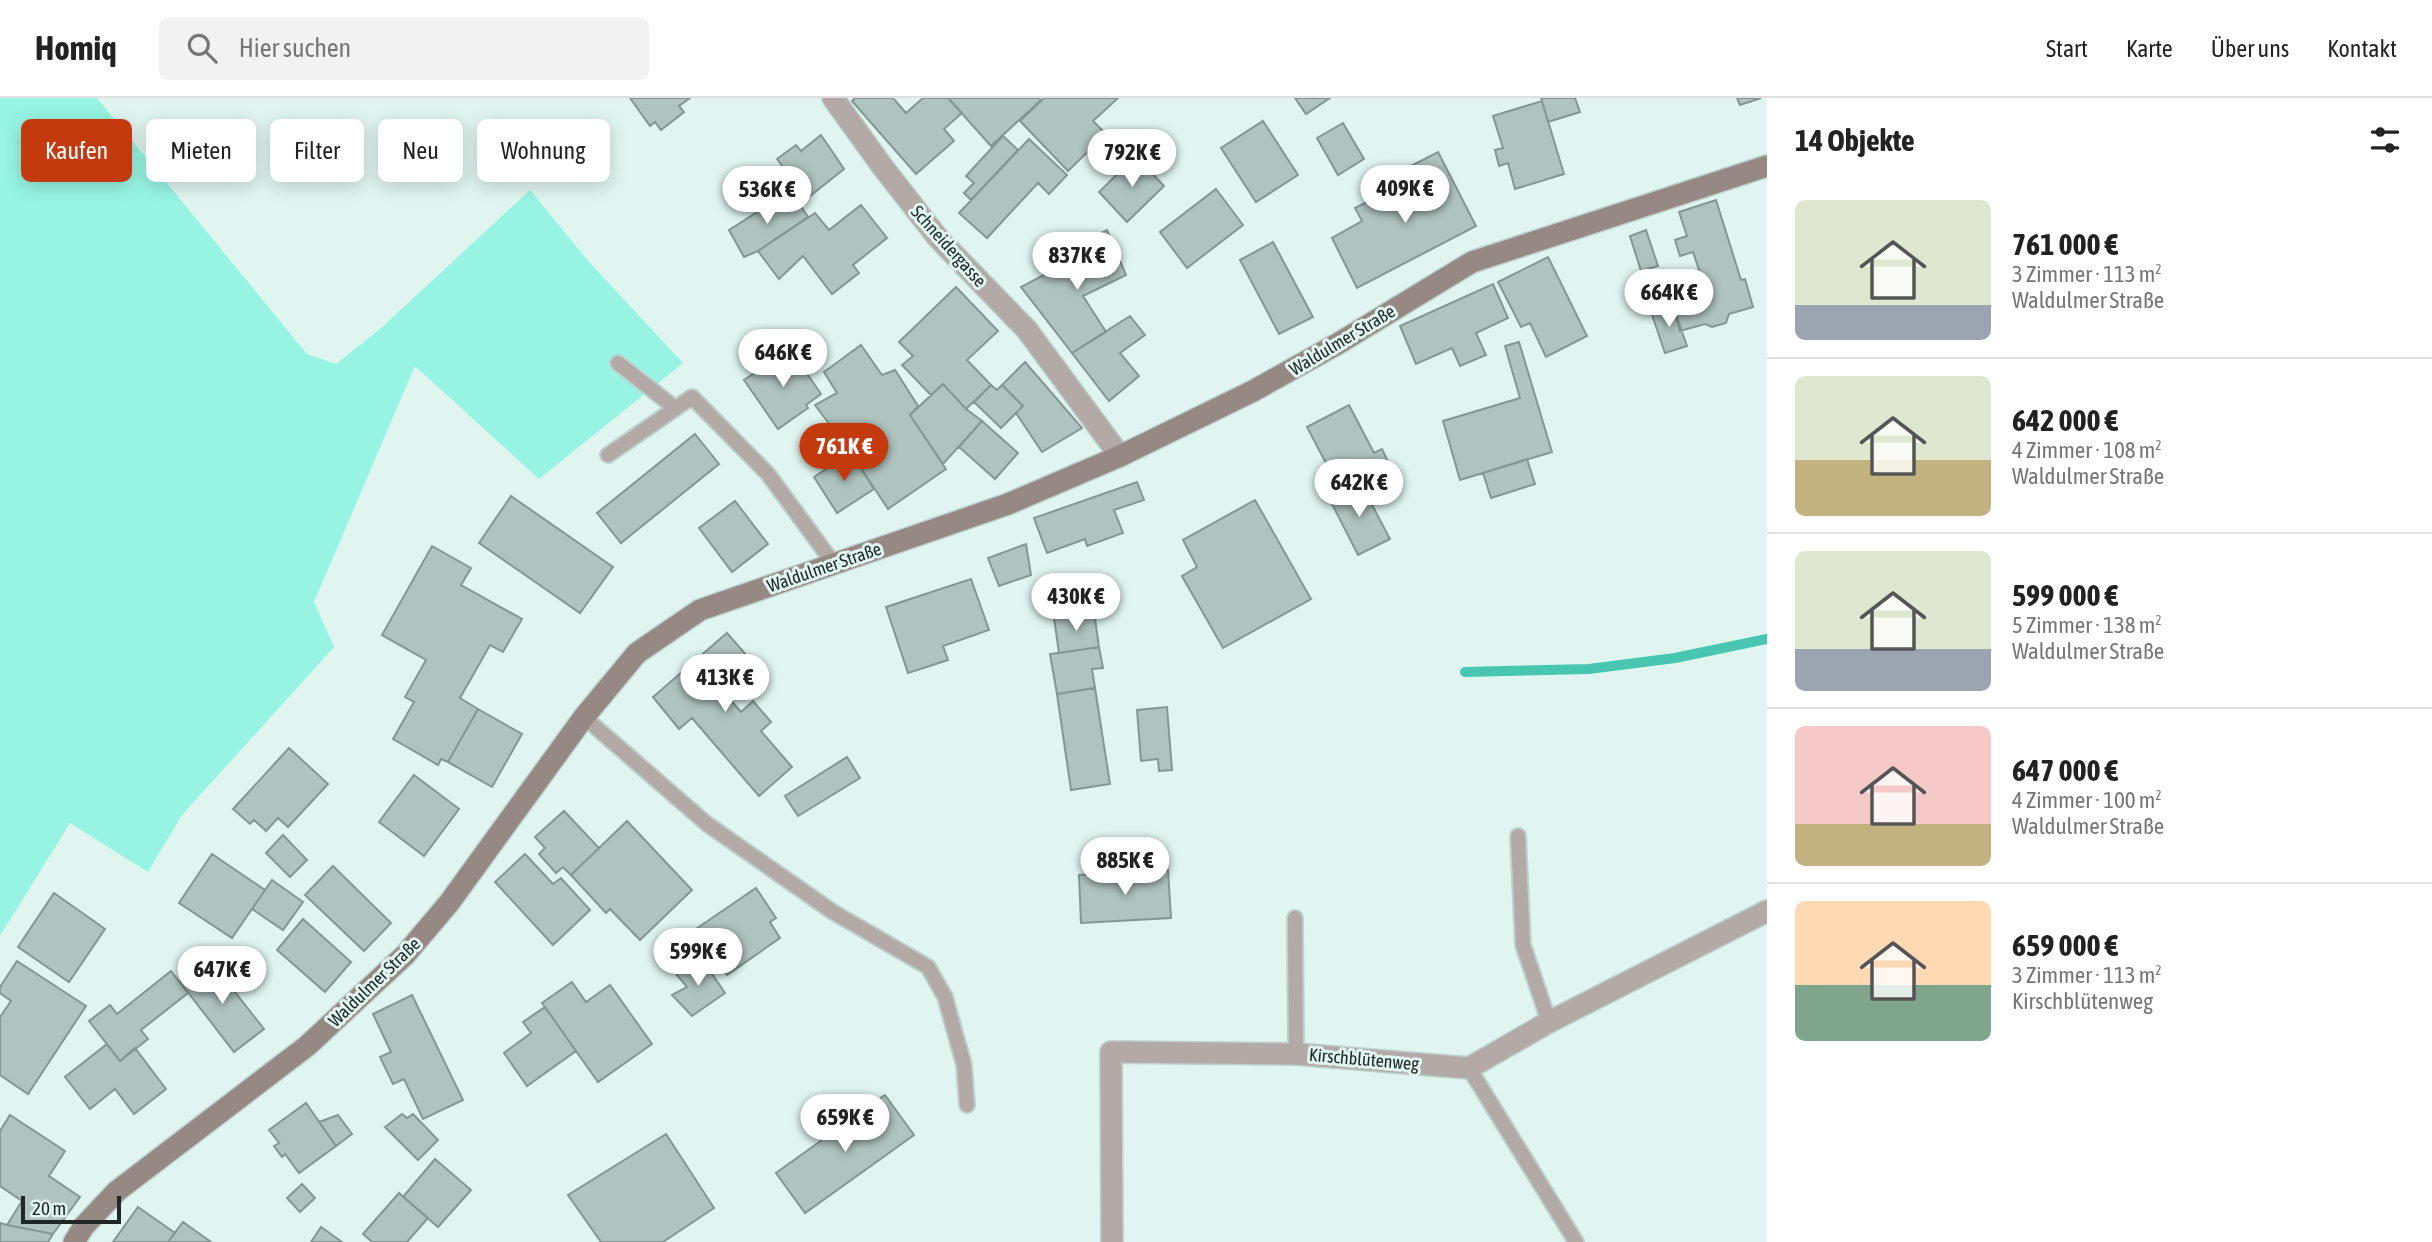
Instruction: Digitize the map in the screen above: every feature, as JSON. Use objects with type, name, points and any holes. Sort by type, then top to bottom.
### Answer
[{"type":"street","name":"Schneidergasse","points":[[833,98],[938,238],[1027,330],[1120,456]]},
{"type":"street","name":"Waldulmer Straße","points":[[74,1242],[84,1226],[117,1191],[307,1046],[405,955],[449,903],[584,717],[637,653],[700,610],[1008,504],[1120,456],[1253,391],[1339,343],[1472,262],[1767,166]]},
{"type":"street","points":[[1469,1068],[1549,1022],[1767,911]]},
{"type":"street","name":"Kirschblütenweg","points":[[1112,1242],[1111,1052],[1296,1054],[1469,1068]]},
{"type":"lane","points":[[618,363],[675,408]]},
{"type":"lane","points":[[608,455],[692,397],[768,474],[834,564]]},
{"type":"lane","points":[[584,717],[707,824],[833,912],[928,967],[945,997],[964,1065],[967,1105]]},
{"type":"lane","points":[[1518,836],[1523,944],[1549,1022]]},
{"type":"lane","points":[[1295,918],[1296,1054]]},
{"type":"lane","points":[[1469,1068],[1576,1242]]},
{"type":"green space","points":[[0,98],[97,98],[114,119],[21,119],[21,182],[132,182],[132,141],[146,158],[146,182],[166,182],[307,354],[336,364],[380,329],[530,190],[589,262],[683,363],[539,479],[415,366],[314,602],[334,647],[182,815],[148,872],[70,823],[0,936]]},
{"type":"building","points":[[630,98],[690,98],[679,106],[684,112],[661,130],[655,122],[650,126]]},
{"type":"building","points":[[855,98],[893,98],[906,113],[923,98],[948,98],[962,113],[944,129],[954,141],[916,174],[852,101]]},
{"type":"building","points":[[948,98],[1039,98],[1041,100],[991,146]]},
{"type":"building","points":[[1044,98],[1118,98],[1093,121],[1106,134],[1068,171],[1020,121]]},
{"type":"building","points":[[1295,98],[1330,98],[1306,114]]},
{"type":"building","points":[[1541,98],[1575,98],[1580,112],[1548,122]]},
{"type":"building","points":[[1737,98],[1761,98],[1740,105]]},
{"type":"building","points":[[1542,101],[1564,174],[1515,189],[1508,163],[1499,166],[1495,150],[1503,148],[1493,116]]},
{"type":"building","points":[[1263,121],[1298,175],[1256,202],[1221,148]]},
{"type":"building","points":[[1343,123],[1364,159],[1338,175],[1317,138]]},
{"type":"building","points":[[821,135],[844,169],[800,204],[776,173],[783,167],[777,159],[796,145],[801,151]]},
{"type":"building","points":[[1003,136],[1018,150],[971,200],[964,193],[974,183],[966,176]]},
{"type":"building","points":[[1029,139],[1067,175],[1049,194],[1038,183],[987,238],[959,213]]},
{"type":"building","points":[[1438,152],[1476,226],[1357,288],[1332,238],[1362,221],[1355,208],[1381,195],[1388,208],[1423,190],[1411,166]]},
{"type":"building","points":[[1136,156],[1164,186],[1127,222],[1099,192]]},
{"type":"building","points":[[1216,189],[1243,225],[1187,268],[1160,232]]},
{"type":"building","points":[[794,196],[808,217],[758,251],[744,257],[729,230],[765,207],[768,212]]},
{"type":"building","points":[[1716,200],[1741,280],[1745,279],[1753,307],[1729,314],[1726,323],[1712,327],[1705,324],[1680,331],[1670,296],[1693,289],[1700,273],[1693,252],[1680,256],[1675,240],[1687,236],[1679,212]]},
{"type":"building","points":[[861,205],[887,238],[853,265],[859,273],[832,294],[803,256],[779,279],[758,251],[815,213],[829,230]]},
{"type":"building","points":[[1107,230],[1126,275],[1083,296],[1106,332],[1072,353],[1021,287],[1087,252],[1082,242]]},
{"type":"building","points":[[1646,230],[1658,266],[1641,271],[1630,236]]},
{"type":"building","points":[[1273,242],[1313,317],[1279,334],[1240,260]]},
{"type":"building","points":[[1548,257],[1587,336],[1546,357],[1530,323],[1521,327],[1498,282]]},
{"type":"building","points":[[1493,284],[1508,318],[1476,333],[1486,355],[1460,366],[1452,348],[1416,364],[1400,326]]},
{"type":"building","points":[[956,287],[998,331],[967,360],[991,385],[966,409],[943,384],[931,395],[902,365],[913,356],[899,342]]},
{"type":"building","points":[[1673,306],[1687,346],[1665,353],[1651,312]]},
{"type":"building","points":[[1130,316],[1145,335],[1120,353],[1139,376],[1109,401],[1072,353]]},
{"type":"building","points":[[1519,342],[1552,452],[1460,480],[1443,421],[1520,398],[1505,346]]},
{"type":"building","points":[[861,345],[882,375],[895,370],[918,406],[910,415],[946,469],[888,509],[815,405],[837,393],[824,372]]},
{"type":"building","points":[[790,349],[821,394],[806,405],[808,408],[778,429],[744,380]]},
{"type":"building","points":[[1025,362],[1082,428],[1042,452],[1016,413],[1023,406],[1002,385]]},
{"type":"building","points":[[943,384],[966,409],[982,421],[943,464],[910,415]]},
{"type":"building","points":[[991,385],[997,390],[1002,385],[1023,406],[1001,428],[974,402]]},
{"type":"building","points":[[1349,405],[1374,453],[1382,449],[1390,466],[1341,492],[1307,427]]},
{"type":"building","points":[[982,421],[1018,453],[995,479],[959,447]]},
{"type":"building","points":[[695,434],[719,464],[621,543],[597,513]]},
{"type":"building","points":[[851,453],[874,489],[837,513],[814,477]]},
{"type":"building","points":[[1527,459],[1535,484],[1491,498],[1483,473]]},
{"type":"building","points":[[1137,482],[1144,500],[1114,510],[1123,533],[1087,546],[1085,539],[1047,553],[1034,518]]},
{"type":"building","points":[[1360,482],[1390,539],[1358,555],[1329,498]]},
{"type":"building","points":[[511,496],[613,567],[580,613],[479,543]]},
{"type":"building","points":[[1255,500],[1311,599],[1223,648],[1182,576],[1197,567],[1183,540]]},
{"type":"building","points":[[735,501],[768,544],[732,572],[699,528]]},
{"type":"building","points":[[1026,544],[1031,575],[999,586],[988,558]]},
{"type":"building","points":[[432,546],[471,568],[461,585],[522,619],[503,652],[490,645],[460,698],[478,709],[448,762],[441,759],[438,765],[393,739],[414,702],[405,697],[426,660],[382,635]]},
{"type":"building","points":[[971,579],[989,630],[943,646],[948,660],[908,673],[886,607]]},
{"type":"building","points":[[1094,612],[1099,647],[1059,653],[1054,618]]},
{"type":"building","points":[[727,633],[754,664],[723,691],[741,712],[753,701],[771,722],[761,731],[792,767],[759,796],[692,718],[679,729],[653,697]]},
{"type":"building","points":[[1099,647],[1103,668],[1092,669],[1095,688],[1057,694],[1050,654]]},
{"type":"building","points":[[1095,688],[1110,784],[1071,790],[1057,694]]},
{"type":"building","points":[[1167,707],[1172,770],[1159,771],[1158,759],[1141,761],[1137,710]]},
{"type":"building","points":[[478,709],[522,734],[492,787],[448,762]]},
{"type":"building","points":[[289,748],[328,784],[288,827],[278,818],[266,831],[254,820],[250,824],[233,809]]},
{"type":"building","points":[[847,757],[860,778],[798,816],[785,796]]},
{"type":"building","points":[[414,775],[459,809],[424,856],[379,822]]},
{"type":"building","points":[[564,811],[599,848],[571,875],[563,867],[556,873],[539,854],[545,848],[535,837]]},
{"type":"building","points":[[627,821],[692,890],[640,940],[610,909],[606,913],[571,875]]},
{"type":"building","points":[[283,835],[307,860],[290,877],[266,853]]},
{"type":"building","points":[[212,854],[265,890],[232,938],[179,903]]},
{"type":"building","points":[[525,854],[553,884],[561,878],[590,910],[553,945],[495,882]]},
{"type":"building","points":[[333,866],[391,923],[364,951],[305,895]]},
{"type":"building","points":[[1168,870],[1171,918],[1081,923],[1079,875]]},
{"type":"building","points":[[272,880],[303,902],[283,930],[252,909]]},
{"type":"building","points":[[756,888],[776,918],[770,922],[780,938],[727,975],[696,929]]},
{"type":"building","points":[[54,893],[105,929],[69,982],[18,947]]},
{"type":"building","points":[[303,919],[351,962],[325,992],[277,950]]},
{"type":"building","points":[[209,959],[264,1029],[234,1052],[180,982]]},
{"type":"building","points":[[702,959],[725,993],[692,1016],[672,995],[687,987],[676,974]]},
{"type":"building","points":[[17,961],[86,1006],[28,1094],[0,1075],[0,1017],[11,1001],[0,993],[0,987]]},
{"type":"building","points":[[171,971],[188,993],[141,1030],[148,1039],[120,1061],[89,1021],[110,1005],[117,1014]]},
{"type":"building","points":[[572,982],[586,1002],[610,985],[652,1044],[598,1082],[542,1003]]},
{"type":"building","points":[[412,995],[463,1100],[423,1119],[404,1079],[393,1084],[380,1057],[391,1052],[373,1014]]},
{"type":"building","points":[[545,1007],[576,1051],[527,1086],[504,1053],[531,1033],[523,1022]]},
{"type":"building","points":[[107,1044],[120,1061],[135,1048],[166,1089],[134,1114],[115,1089],[90,1109],[65,1077]]},
{"type":"building","points":[[885,1095],[914,1135],[805,1213],[776,1173]]},
{"type":"building","points":[[306,1103],[336,1146],[299,1173],[285,1154],[282,1157],[274,1146],[279,1143],[269,1130]]},
{"type":"building","points":[[402,1114],[407,1118],[413,1114],[438,1140],[418,1160],[385,1127]]},
{"type":"building","points":[[10,1115],[65,1151],[49,1176],[80,1197],[53,1234],[7,1225],[22,1201],[0,1186],[0,1131]]},
{"type":"building","points":[[338,1115],[352,1134],[336,1146],[319,1122]]},
{"type":"building","points":[[666,1134],[714,1208],[663,1242],[601,1242],[568,1195]]},
{"type":"building","points":[[435,1159],[471,1190],[438,1227],[403,1197]]},
{"type":"building","points":[[302,1184],[315,1198],[300,1212],[287,1198]]},
{"type":"building","points":[[399,1193],[428,1218],[407,1242],[372,1242],[363,1234]]},
{"type":"building","points":[[138,1207],[175,1233],[168,1242],[113,1242]]},
{"type":"building","points":[[183,1222],[211,1242],[168,1242]]},
{"type":"building","points":[[0,1223],[53,1234],[48,1242],[0,1242]]},
{"type":"building","points":[[321,1227],[342,1242],[311,1242]]},
{"type":"waterway","points":[[1465,672],[1589,669],[1675,658],[1767,639]]}]
